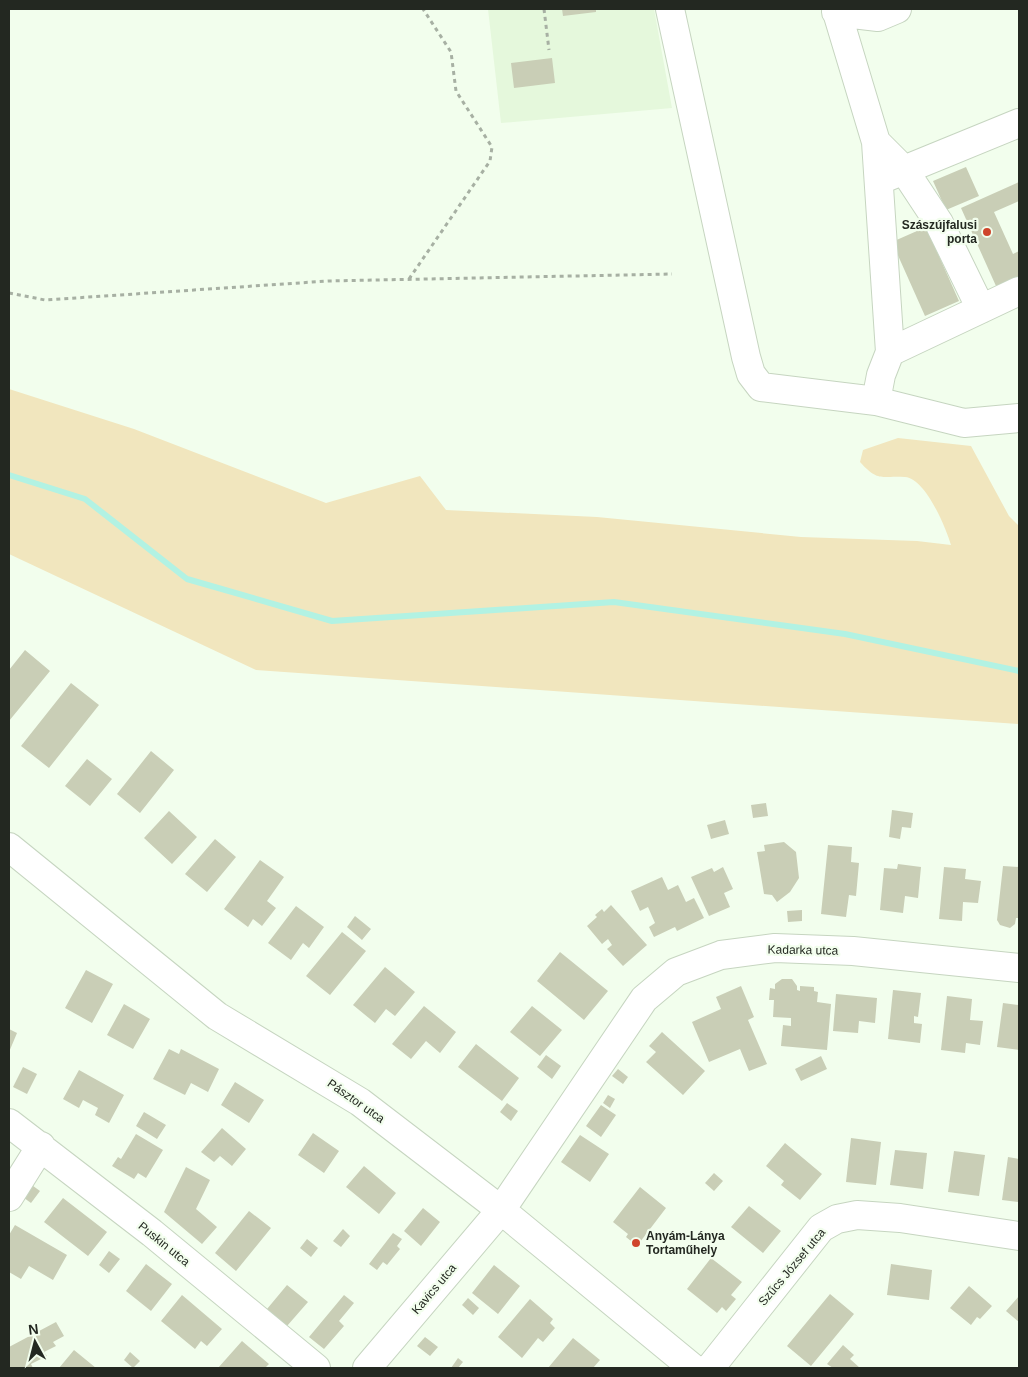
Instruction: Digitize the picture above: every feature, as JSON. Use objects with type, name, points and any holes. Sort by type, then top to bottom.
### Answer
[{"type":"street","points":[[670,9],[751,374],[761,387],[876,401],[964,423],[1019,418]]},
{"type":"street","points":[[876,401],[881,375],[890,352],[877,181],[876,142],[836,11],[878,18],[898,9]]},
{"type":"street","points":[[877,181],[1019,123]]},
{"type":"street","points":[[876,142],[904,170],[939,223],[980,309]]},
{"type":"street","points":[[890,352],[1019,290]]},
{"type":"street","name":"Pásztor utca","points":[[9,847],[217,1016],[360,1102],[501,1210],[693,1368]]},
{"type":"street","name":"Kadarka utca","points":[[501,1210],[644,999],[676,972],[721,955],[775,948],[853,951],[1019,968]]},
{"type":"street","name":"Puskin utca","points":[[9,1123],[152,1233],[316,1368]]},
{"type":"street","points":[[9,1197],[41,1146]]},
{"type":"street","name":"Kavics utca","points":[[367,1368],[501,1210]]},
{"type":"street","name":"Szűcs József utca","points":[[710,1368],[821,1228],[837,1219],[857,1215],[900,1218],[1019,1236]]},
{"type":"path","points":[[408,279],[490,161],[492,147],[456,91],[451,52],[423,9]]},
{"type":"path","points":[[544,9],[549,50]]},
{"type":"path","points":[[9,293],[45,300],[328,281],[672,274]]},
{"type":"shaded area","points":[[488,9],[654,9],[672,108],[501,123]]},
{"type":"shaded area","points":[[9,389],[134,429],[326,503],[420,476],[446,510],[597,517],[801,537],[917,541],[951,545],[945,527],[934,505],[920,486],[913,480],[905,477],[881,477],[876,475],[866,469],[860,462],[863,450],[898,438],[971,446],[1009,516],[1019,526],[1019,724],[256,670],[9,554]]},
{"type":"building","points":[[562,9],[596,9],[596,12],[563,16]]},
{"type":"building","points":[[552,58],[555,83],[514,88],[511,63]]},
{"type":"building","points":[[966,167],[979,196],[946,210],[933,181]]},
{"type":"building","name":"Szászújfalusi porta","points":[[1019,182],[1019,201],[994,212],[1013,254],[1019,251],[1019,276],[996,286],[961,208]]},
{"type":"building","points":[[926,227],[959,301],[925,316],[892,242]]},
{"type":"building","points":[[25,650],[50,671],[9,721],[9,670]]},
{"type":"building","points":[[71,683],[99,705],[49,768],[21,746]]},
{"type":"building","points":[[151,751],[174,770],[140,813],[117,794]]},
{"type":"building","points":[[87,759],[112,779],[90,806],[65,786]]},
{"type":"building","points":[[766,803],[768,816],[753,818],[751,805]]},
{"type":"building","points":[[892,810],[913,813],[911,828],[902,827],[900,839],[889,837]]},
{"type":"building","points":[[169,811],[197,837],[172,864],[144,838]]},
{"type":"building","points":[[725,820],[729,834],[711,839],[707,825]]},
{"type":"building","points":[[215,839],[236,857],[207,892],[185,874]]},
{"type":"building","points":[[784,842],[796,852],[799,878],[790,892],[777,902],[772,895],[764,894],[757,852],[765,851],[764,845]]},
{"type":"building","points":[[828,845],[852,847],[851,862],[859,863],[856,896],[849,895],[846,917],[821,914]]},
{"type":"building","points":[[260,860],[284,877],[267,901],[276,908],[262,926],[253,919],[248,927],[224,909]]},
{"type":"building","points":[[898,864],[921,867],[918,898],[905,896],[903,913],[880,910],[884,868],[897,869]]},
{"type":"building","points":[[1003,866],[1019,867],[1019,918],[1016,918],[1015,924],[1010,928],[1000,925],[997,920]]},
{"type":"building","points":[[723,867],[733,889],[724,893],[730,907],[709,916],[691,877],[712,868],[714,872]]},
{"type":"building","points":[[944,867],[966,869],[965,879],[981,881],[978,903],[963,902],[962,921],[939,919]]},
{"type":"building","points":[[662,877],[668,890],[678,885],[686,902],[694,898],[704,918],[677,931],[675,927],[654,937],[649,927],[655,923],[648,907],[640,911],[631,891]]},
{"type":"building","points":[[611,905],[647,945],[623,966],[607,949],[612,945],[608,939],[602,944],[587,926],[597,917],[595,915],[602,909],[604,912]]},
{"type":"building","points":[[296,906],[324,927],[309,948],[303,943],[291,960],[268,943]]},
{"type":"building","points":[[802,910],[802,921],[788,922],[787,911]]},
{"type":"building","points":[[355,916],[371,929],[362,940],[347,927]]},
{"type":"building","points":[[342,932],[366,951],[330,995],[306,976]]},
{"type":"building","points":[[560,952],[608,991],[584,1020],[537,981]]},
{"type":"building","points":[[385,967],[415,992],[395,1016],[386,1009],[375,1023],[353,1005]]},
{"type":"building","points":[[86,970],[113,984],[92,1023],[65,1008]]},
{"type":"building","points":[[782,979],[792,979],[797,986],[797,990],[800,991],[800,986],[814,987],[814,991],[818,992],[817,1002],[831,1004],[827,1050],[781,1046],[783,1025],[791,1026],[791,1018],[773,1017],[774,1000],[769,1000],[770,988],[775,989],[775,984]]},
{"type":"building","points":[[741,986],[754,1017],[748,1020],[767,1064],[749,1071],[740,1049],[709,1062],[692,1022],[721,1009],[716,997]]},
{"type":"building","points":[[893,990],[921,993],[918,1017],[914,1016],[914,1023],[922,1024],[920,1043],[888,1039]]},
{"type":"building","points":[[836,994],[877,998],[875,1023],[859,1021],[858,1033],[833,1031]]},
{"type":"building","points":[[947,996],[972,999],[970,1020],[983,1021],[980,1045],[966,1043],[965,1053],[941,1050]]},
{"type":"building","points":[[1003,1003],[1019,1005],[1019,1050],[997,1047]]},
{"type":"building","points":[[124,1004],[150,1019],[133,1049],[107,1035]]},
{"type":"building","points":[[424,1006],[456,1032],[440,1053],[426,1041],[411,1059],[392,1044]]},
{"type":"building","points":[[532,1006],[562,1030],[540,1056],[510,1032]]},
{"type":"building","points":[[9,1029],[17,1033],[9,1052]]},
{"type":"building","points":[[662,1032],[705,1071],[683,1095],[646,1062],[656,1052],[649,1046]]},
{"type":"building","points":[[476,1044],[519,1078],[502,1101],[458,1067]]},
{"type":"building","points":[[169,1049],[179,1054],[181,1049],[219,1069],[208,1092],[191,1083],[185,1095],[153,1079]]},
{"type":"building","points":[[546,1055],[561,1066],[552,1079],[537,1067]]},
{"type":"building","points":[[821,1056],[827,1069],[801,1081],[795,1069]]},
{"type":"building","points":[[23,1067],[37,1074],[27,1094],[13,1087]]},
{"type":"building","points":[[618,1069],[628,1077],[623,1084],[612,1076]]},
{"type":"building","points":[[79,1070],[124,1095],[109,1123],[95,1115],[98,1108],[83,1100],[79,1108],[63,1099]]},
{"type":"building","points":[[235,1082],[264,1100],[249,1123],[221,1105]]},
{"type":"building","points":[[608,1095],[615,1099],[610,1108],[603,1103]]},
{"type":"building","points":[[507,1103],[518,1111],[511,1121],[500,1112]]},
{"type":"building","points":[[601,1105],[616,1115],[601,1137],[586,1126]]},
{"type":"building","points":[[144,1112],[166,1125],[157,1139],[136,1126]]},
{"type":"building","points":[[222,1128],[246,1149],[232,1166],[220,1156],[214,1162],[201,1152]]},
{"type":"building","points":[[313,1133],[339,1151],[324,1173],[298,1155]]},
{"type":"building","points":[[136,1134],[163,1150],[146,1178],[138,1173],[134,1179],[112,1166],[118,1157],[121,1159]]},
{"type":"building","points":[[580,1135],[609,1154],[590,1182],[561,1162]]},
{"type":"building","points":[[851,1138],[881,1142],[876,1185],[846,1182]]},
{"type":"building","points":[[785,1143],[822,1174],[800,1200],[781,1185],[784,1181],[766,1166]]},
{"type":"building","points":[[895,1150],[927,1153],[923,1189],[890,1185]]},
{"type":"building","points":[[954,1151],[985,1155],[979,1196],[948,1192]]},
{"type":"building","points":[[1008,1157],[1019,1159],[1019,1202],[1002,1200]]},
{"type":"building","points":[[364,1166],[396,1193],[379,1214],[346,1187]]},
{"type":"building","points":[[186,1167],[210,1180],[196,1209],[217,1227],[202,1244],[164,1212]]},
{"type":"building","points":[[714,1173],[723,1181],[714,1191],[705,1183]]},
{"type":"building","points":[[29,1183],[40,1191],[31,1203],[20,1195]]},
{"type":"building","points":[[640,1187],[666,1208],[637,1246],[626,1237],[628,1234],[613,1222]]},
{"type":"building","points":[[63,1198],[107,1232],[88,1256],[44,1222]]},
{"type":"building","points":[[749,1206],[781,1231],[763,1253],[731,1227]]},
{"type":"building","points":[[423,1208],[440,1222],[421,1246],[404,1231]]},
{"type":"building","points":[[249,1211],[271,1228],[236,1271],[215,1253]]},
{"type":"building","points":[[15,1225],[67,1255],[53,1280],[29,1266],[21,1279],[9,1272],[9,1235]]},
{"type":"building","points":[[343,1229],[350,1236],[341,1247],[333,1241]]},
{"type":"building","points":[[393,1233],[402,1239],[397,1246],[400,1249],[387,1265],[383,1262],[377,1270],[369,1264]]},
{"type":"building","points":[[307,1239],[318,1248],[311,1257],[300,1248]]},
{"type":"building","points":[[109,1251],[120,1259],[109,1273],[99,1265]]},
{"type":"building","points":[[711,1258],[742,1282],[731,1295],[736,1299],[726,1311],[722,1307],[717,1313],[687,1289]]},
{"type":"building","points":[[146,1264],[172,1284],[151,1311],[126,1291]]},
{"type":"building","points":[[891,1264],[932,1270],[929,1300],[887,1295]]},
{"type":"building","points":[[494,1265],[520,1286],[498,1314],[472,1293]]},
{"type":"building","points":[[287,1285],[308,1302],[287,1326],[267,1309]]},
{"type":"building","points":[[969,1286],[992,1306],[980,1319],[977,1317],[971,1325],[950,1308]]},
{"type":"building","points":[[830,1294],[854,1314],[811,1366],[787,1346]]},
{"type":"building","points":[[182,1295],[222,1329],[207,1346],[201,1341],[195,1349],[161,1321]]},
{"type":"building","points":[[344,1295],[354,1303],[339,1321],[344,1326],[324,1349],[309,1337]]},
{"type":"building","points":[[1019,1296],[1019,1322],[1006,1311]]},
{"type":"building","points":[[468,1298],[479,1308],[473,1315],[462,1305]]},
{"type":"building","points":[[530,1299],[553,1319],[550,1323],[555,1328],[543,1342],[538,1338],[522,1358],[498,1337]]},
{"type":"building","points":[[56,1322],[64,1336],[53,1342],[56,1346],[44,1352],[47,1356],[31,1364],[33,1368],[9,1368],[9,1347]]},
{"type":"building","points":[[425,1337],[438,1347],[430,1356],[417,1346]]},
{"type":"building","points":[[573,1338],[600,1360],[593,1368],[548,1368]]},
{"type":"building","points":[[242,1341],[269,1364],[265,1368],[218,1368]]},
{"type":"building","points":[[843,1345],[854,1355],[850,1359],[860,1368],[833,1368],[827,1364]]},
{"type":"building","points":[[74,1350],[96,1368],[59,1368]]},
{"type":"building","points":[[130,1352],[140,1361],[133,1368],[124,1360]]},
{"type":"building","points":[[458,1358],[463,1362],[458,1368],[451,1368]]},
{"type":"waterway","points":[[9,475],[85,499],[187,579],[332,621],[614,602],[845,634],[1019,671]]},
{"type":"place","name":"Szászújfalusi porta","points":[[987,232]]},
{"type":"place","name":"Anyám-Lánya Tortaműhely","points":[[636,1243]]}]
